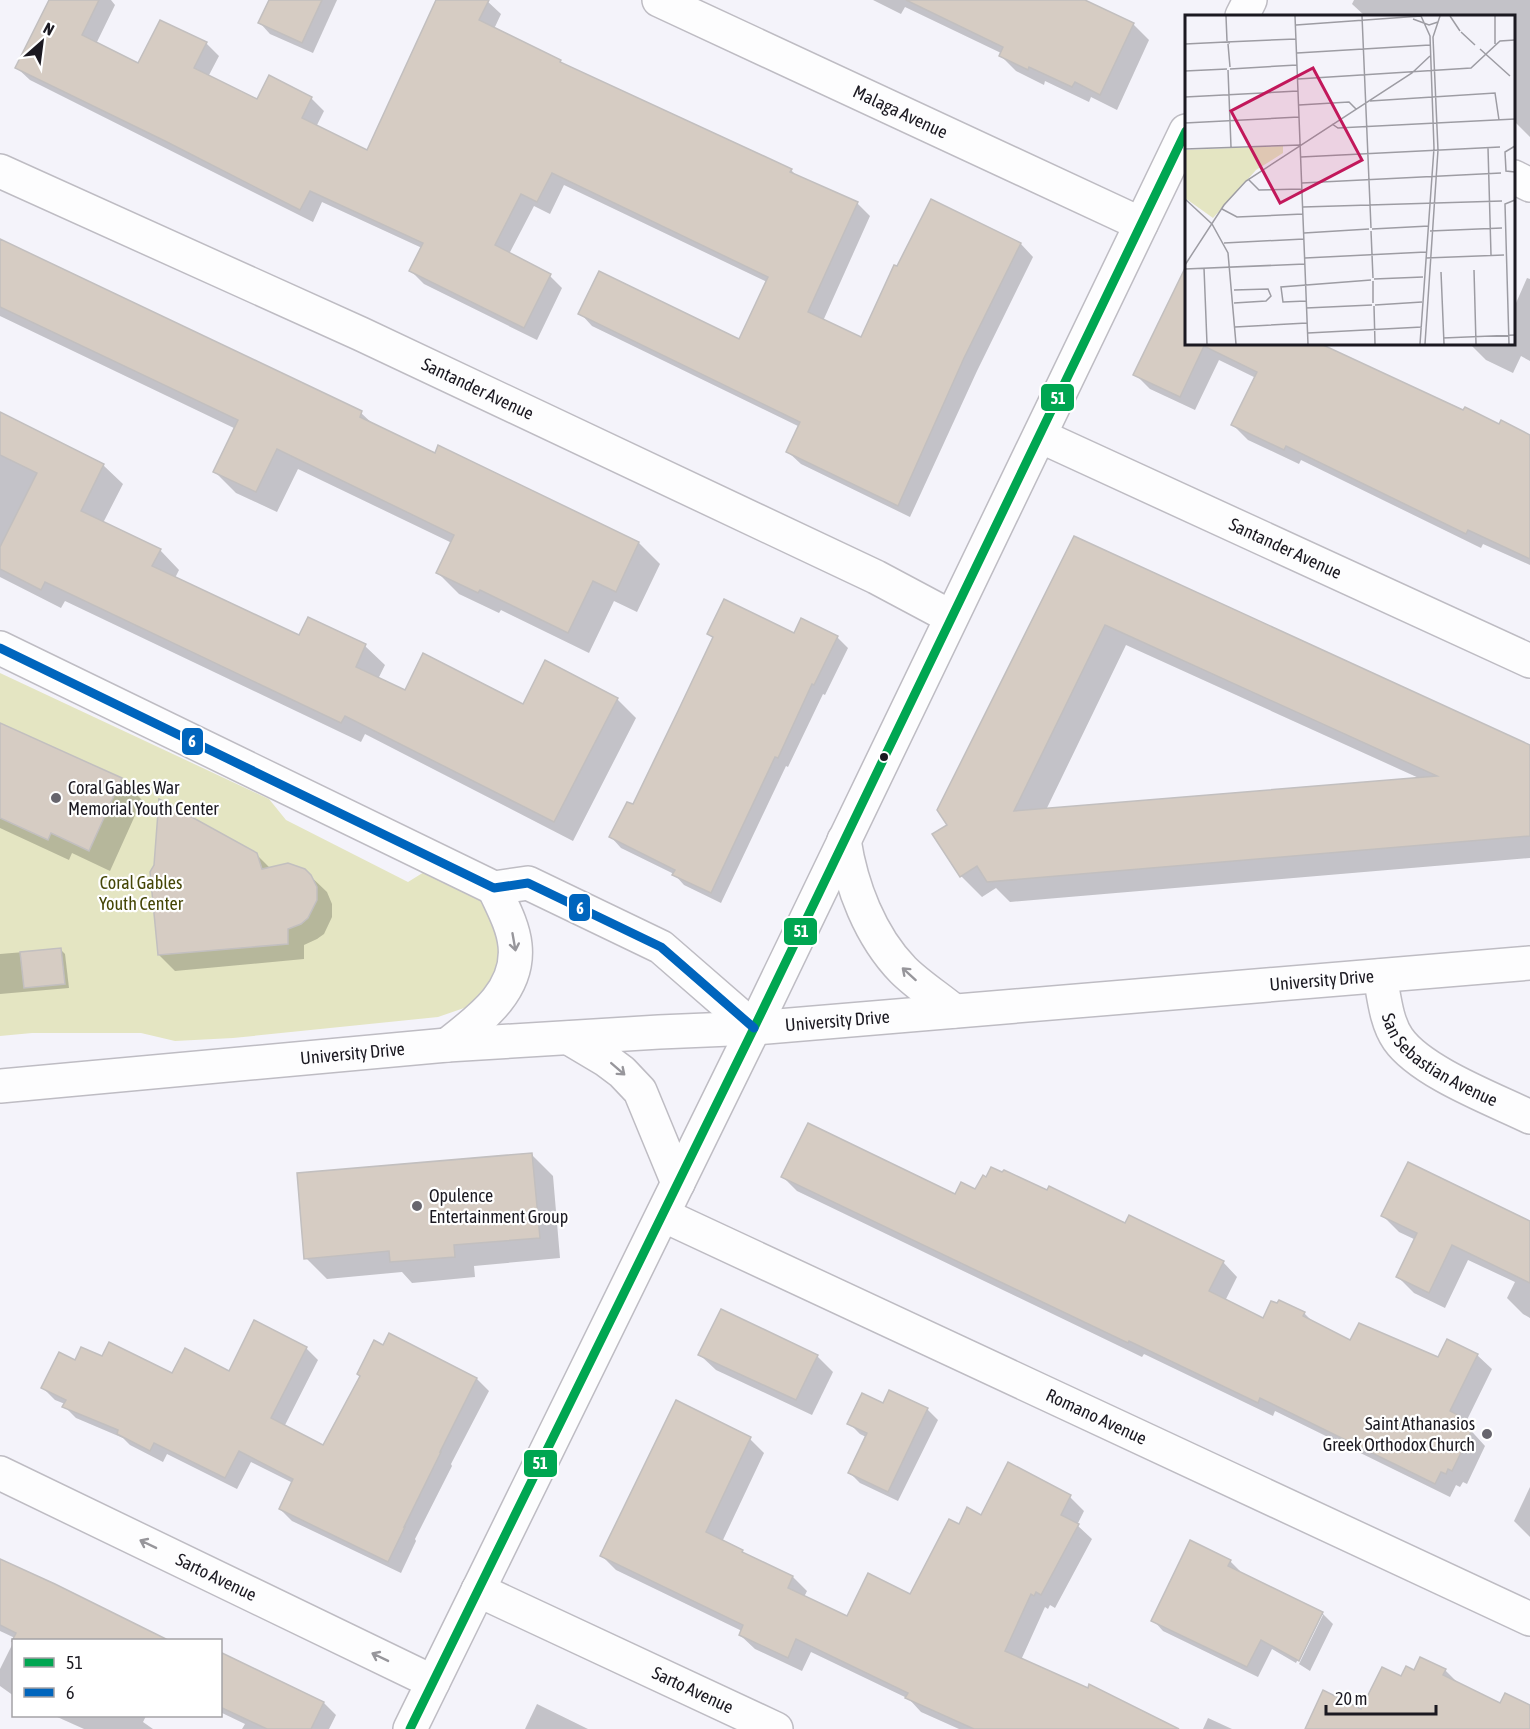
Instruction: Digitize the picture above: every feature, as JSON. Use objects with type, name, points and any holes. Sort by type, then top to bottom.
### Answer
[{"type":"street","name":"Malaga Avenue","points":[[659,0],[1141,224]]},
{"type":"street","points":[[1242,15],[1250,0]]},
{"type":"street","points":[[410,1729],[754,1028],[1185,133]]},
{"type":"street","name":"Santander Avenue","points":[[0,171],[361,334],[876,577],[951,617]]},
{"type":"street","points":[[1515,178],[1530,185]]},
{"type":"street","name":"Santander Avenue","points":[[1040,436],[1530,661]]},
{"type":"street","points":[[0,648],[494,888],[528,883],[661,947],[754,1028]]},
{"type":"street","points":[[844,840],[848,868],[856,892],[884,946],[903,970],[954,1011]]},
{"type":"street","points":[[447,1045],[487,1014],[500,997],[516,960],[515,943],[509,921],[494,888]]},
{"type":"street","name":"University Drive","points":[[0,1086],[447,1045],[754,1028],[1530,963]]},
{"type":"street","name":"San Sebastian Avenue","points":[[1380,976],[1390,1023],[1397,1038],[1413,1057],[1438,1072],[1530,1117]]},
{"type":"street","points":[[568,1038],[606,1060],[622,1072],[640,1091],[678,1183]]},
{"type":"street","name":"Romano Avenue","points":[[663,1215],[1530,1619]]},
{"type":"street","name":"Sarto Avenue","points":[[0,1473],[433,1682]]},
{"type":"street","name":"Sarto Avenue","points":[[478,1590],[776,1729]]},
{"type":"green space","name":"Coral Gables Youth Center","points":[[0,673],[269,799],[286,820],[408,882],[429,869],[437,869],[489,905],[504,943],[494,984],[467,1007],[438,1017],[233,1038],[175,1041],[141,1033],[32,1033],[0,1036]]},
{"type":"building","points":[[49,0],[99,0],[82,35],[138,63],[160,20],[207,42],[194,68],[257,99],[269,75],[312,97],[302,118],[367,150],[436,0],[489,0],[479,20],[561,60],[560,62],[792,169],[790,172],[858,202],[808,312],[861,337],[894,265],[897,266],[931,199],[1021,243],[964,358],[898,506],[786,452],[800,422],[578,314],[599,271],[739,339],[768,277],[552,173],[537,202],[521,194],[495,245],[551,274],[524,328],[409,271],[423,243],[310,191],[300,210],[15,68]]},
{"type":"building","points":[[269,0],[322,0],[302,43],[258,23]]},
{"type":"building","points":[[906,0],[1085,0],[1134,23],[1100,95],[1075,82],[1072,87],[999,56],[1003,47]]},
{"type":"building","points":[[0,239],[362,411],[360,417],[435,453],[438,445],[639,542],[616,592],[593,581],[568,633],[480,590],[478,593],[436,573],[454,535],[277,449],[256,492],[213,472],[238,420],[0,307]]},
{"type":"building","points":[[1185,268],[1185,345],[1323,345],[1463,410],[1465,407],[1499,424],[1501,420],[1530,435],[1530,559],[1468,530],[1466,534],[1286,446],[1284,450],[1231,425],[1257,372],[1204,346],[1180,397],[1133,375]]},
{"type":"building","points":[[0,412],[104,464],[81,511],[161,549],[152,566],[299,635],[308,617],[366,644],[356,667],[405,690],[423,653],[523,704],[545,660],[618,698],[554,822],[345,716],[341,723],[45,582],[41,590],[0,569],[0,547],[37,473],[0,455]]},
{"type":"building","points":[[1074,536],[1530,745],[1530,836],[987,882],[977,866],[960,877],[932,834],[947,825],[937,810]],"holes":[[[1105,625],[1437,776],[1014,811]]]},
{"type":"building","points":[[724,599],[794,633],[801,618],[838,636],[814,685],[812,684],[778,758],[775,757],[711,893],[672,875],[675,870],[609,837],[627,802],[633,804],[678,711],[713,637],[707,634]]},
{"type":"building","name":"Coral Gables War Memorial Youth Center","points":[[0,723],[122,778],[89,851],[51,833],[48,840],[0,818]]},
{"type":"building","points":[[159,799],[257,853],[262,869],[288,863],[305,869],[311,875],[317,887],[317,900],[308,918],[301,924],[288,929],[288,944],[158,955],[150,872],[154,865]]},
{"type":"building","points":[[61,948],[65,984],[24,988],[20,952]]},
{"type":"building","points":[[808,1123],[955,1194],[961,1182],[975,1189],[983,1175],[986,1177],[991,1167],[1002,1172],[1004,1170],[1047,1190],[1049,1186],[1125,1223],[1129,1215],[1224,1261],[1209,1291],[1263,1318],[1271,1301],[1277,1303],[1279,1300],[1305,1312],[1303,1316],[1350,1340],[1359,1323],[1438,1357],[1447,1339],[1478,1354],[1450,1411],[1458,1415],[1455,1422],[1472,1430],[1452,1471],[1448,1469],[1446,1474],[1441,1472],[1435,1484],[1260,1398],[1258,1403],[781,1177]]},
{"type":"building","points":[[532,1153],[540,1238],[454,1245],[455,1257],[390,1262],[389,1251],[304,1259],[297,1173]]},
{"type":"building","points":[[1408,1162],[1530,1221],[1530,1283],[1452,1245],[1429,1293],[1396,1277],[1417,1233],[1381,1216]]},
{"type":"building","points":[[721,1309],[818,1355],[796,1400],[698,1355]]},
{"type":"building","points":[[254,1320],[307,1347],[271,1418],[323,1445],[360,1376],[357,1374],[374,1340],[383,1345],[389,1333],[477,1378],[388,1562],[279,1509],[293,1479],[239,1451],[225,1478],[154,1443],[150,1451],[117,1434],[118,1430],[62,1407],[66,1400],[41,1388],[59,1352],[75,1360],[81,1347],[102,1356],[109,1342],[172,1373],[185,1348],[229,1371]]},
{"type":"building","points":[[889,1390],[928,1408],[888,1492],[848,1473],[867,1433],[847,1424],[862,1393],[883,1403]]},
{"type":"building","points":[[676,1400],[751,1437],[706,1532],[793,1576],[788,1588],[847,1616],[868,1573],[910,1594],[949,1519],[959,1524],[967,1507],[981,1515],[1008,1462],[1071,1495],[1061,1515],[1079,1524],[1041,1595],[1036,1592],[1034,1596],[1031,1594],[1005,1651],[1088,1688],[1089,1684],[1179,1729],[974,1729],[905,1698],[908,1693],[796,1639],[788,1658],[739,1635],[743,1625],[600,1556]]},
{"type":"building","points":[[1190,1540],[1231,1560],[1228,1566],[1323,1612],[1299,1661],[1261,1640],[1247,1667],[1151,1621]]},
{"type":"building","points":[[0,1559],[166,1639],[13,1639],[16,1633],[0,1625]]},
{"type":"building","points":[[222,1653],[324,1702],[311,1729],[267,1729],[222,1708]]},
{"type":"building","points":[[1420,1657],[1446,1669],[1443,1675],[1500,1703],[1505,1693],[1530,1705],[1530,1729],[1305,1729],[1323,1690],[1361,1709],[1382,1667],[1401,1676],[1406,1666],[1414,1670]]},
{"type":"transit line","name":"51","points":[[410,1729],[754,1028],[1185,133]]},
{"type":"transit line","name":"6","points":[[0,648],[494,888],[528,883],[661,947],[754,1028]]},
{"type":"place","name":"Coral Gables War Memorial Youth Center","points":[[56,798]]},
{"type":"place","name":"Opulence Entertainment Group","points":[[417,1206]]},
{"type":"place","name":"Saint Athanasios Greek Orthodox Church","points":[[1487,1434]]}]
